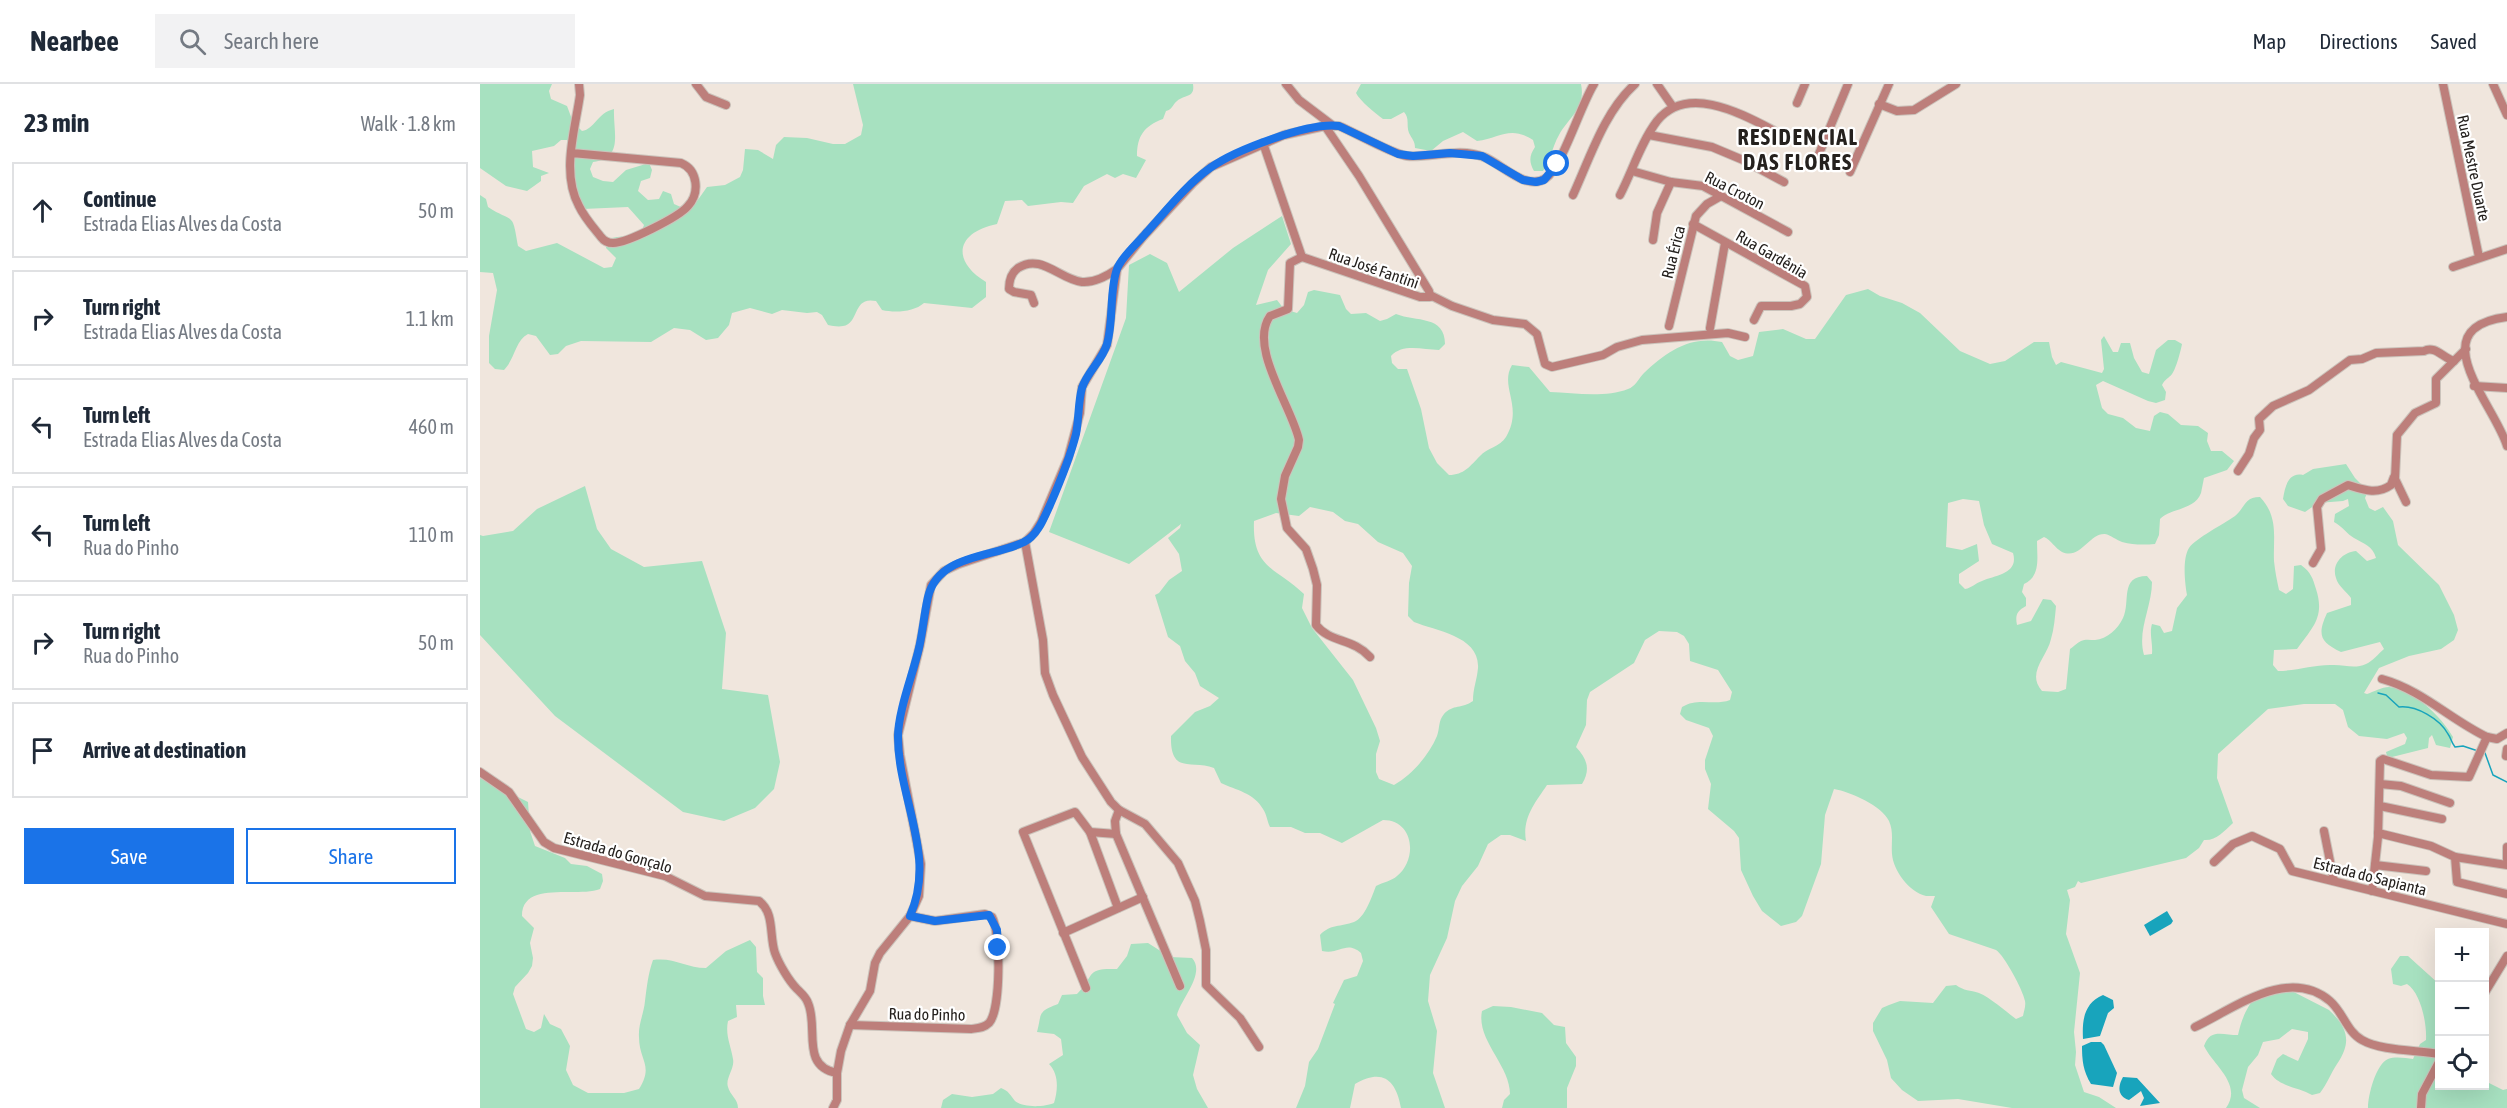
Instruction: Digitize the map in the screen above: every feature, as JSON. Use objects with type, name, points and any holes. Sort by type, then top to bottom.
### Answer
[{"type":"street","points":[[572,153],[687,165],[693,174],[696,187],[694,194],[688,207],[638,236],[613,243],[605,241],[579,207],[570,175],[572,153],[580,95],[579,84]]},
{"type":"street","points":[[696,84],[706,97],[726,105]]},
{"type":"street","points":[[1286,84],[1299,100],[1328,125]]},
{"type":"street","points":[[833,1108],[837,1100],[837,1073],[841,1051],[850,1025],[870,991],[875,963],[880,953],[910,916],[918,896],[921,864],[898,735],[920,645],[931,585],[945,571],[959,564],[1025,542],[1041,522],[1060,480],[1076,434],[1082,387],[1107,345],[1117,270],[1123,259],[1174,202],[1211,167],[1263,143],[1299,130],[1328,125],[1339,126],[1405,156],[1450,153],[1482,156],[1523,180],[1536,182],[1549,176],[1557,164],[1594,84]]},
{"type":"street","points":[[1573,195],[1608,118],[1635,84]]},
{"type":"street","points":[[1657,84],[1673,107]]},
{"type":"street","points":[[1797,103],[1804,84]]},
{"type":"street","points":[[1816,160],[1848,84]]},
{"type":"street","points":[[1850,172],[1889,84]]},
{"type":"street","points":[[1879,105],[1897,111],[1914,110],[1956,84]]},
{"type":"street","name":"Rua Mestre Duarte","points":[[2443,84],[2479,257]]},
{"type":"street","points":[[2493,84],[2507,115]]},
{"type":"street","points":[[1620,195],[1656,122],[1673,107],[1692,101],[1719,104],[1773,130]]},
{"type":"street","name":"Rua José Fantini","points":[[1302,257],[1425,299],[1430,295],[1328,125]]},
{"type":"street","points":[[1649,135],[1712,147],[1743,160],[1784,182]]},
{"type":"street","points":[[1263,143],[1302,257],[1290,263],[1288,309],[1270,316],[1265,331],[1266,357],[1297,429],[1299,440],[1281,489],[1283,512],[1287,528],[1306,549],[1313,568],[1317,585],[1316,625],[1324,633],[1358,645],[1370,657]]},
{"type":"street","name":"Rua Croton","points":[[1632,171],[1671,182],[1702,186],[1788,232]]},
{"type":"street","points":[[1653,240],[1657,213],[1671,182]]},
{"type":"street","name":"Rua Érica","points":[[1669,326],[1693,224],[1701,210],[1721,196]]},
{"type":"street","name":"Rua Gardênia","points":[[1693,224],[1798,281],[1807,290],[1807,297],[1800,304],[1761,306],[1754,320]]},
{"type":"street","points":[[1710,328],[1725,243]]},
{"type":"street","points":[[2453,267],[2507,249]]},
{"type":"street","points":[[1034,303],[1031,295],[1026,292],[1014,292],[1009,289],[1009,282],[1014,271],[1026,262],[1038,263],[1085,282],[1104,278],[1117,270]]},
{"type":"street","points":[[1430,295],[1452,306],[1493,320],[1526,324],[1537,334],[1545,364],[1552,368],[1603,355],[1617,347],[1642,340],[1718,334],[1745,337]]},
{"type":"street","points":[[2406,502],[2396,482],[2397,435],[2415,413],[2436,403],[2435,382],[2466,349],[2474,328],[2495,318],[2507,317]]},
{"type":"street","points":[[2238,471],[2260,430],[2259,419],[2273,406],[2309,390],[2345,363],[2376,353],[2424,351],[2428,348],[2433,348],[2446,359],[2454,361]]},
{"type":"street","points":[[2466,349],[2468,369],[2474,386],[2498,422],[2507,446]]},
{"type":"street","points":[[2474,386],[2506,387]]},
{"type":"street","points":[[2313,563],[2321,549],[2317,507],[2322,499],[2348,485],[2374,492],[2382,490],[2391,484],[2395,471]]},
{"type":"street","points":[[1025,542],[1043,640],[1045,673],[1082,756],[1111,802],[1119,810],[1145,824],[1178,863],[1195,901],[1200,921],[1206,950],[1206,985],[1240,1018],[1259,1047]]},
{"type":"street","points":[[2382,679],[2404,686],[2487,737],[2497,739],[2507,733]]},
{"type":"street","points":[[2372,891],[2380,806],[2380,761],[2383,759],[2431,775],[2469,777],[2487,737]]},
{"type":"street","name":"Estrada do Gonçalo","points":[[480,772],[509,792],[544,842],[554,848],[665,876],[705,896],[759,901],[764,905],[768,912],[775,953],[795,988],[808,1003],[814,1026],[811,1047],[813,1055],[826,1069],[837,1073]]},
{"type":"street","points":[[2380,784],[2401,786],[2450,803]]},
{"type":"street","points":[[2380,806],[2442,819]]},
{"type":"street","points":[[1119,810],[1115,821],[1116,834],[1180,986]]},
{"type":"street","points":[[1086,988],[1023,832],[1075,812],[1090,832],[1118,908]]},
{"type":"street","points":[[2324,831],[2334,881]]},
{"type":"street","points":[[1090,832],[1116,834]]},
{"type":"street","points":[[2378,833],[2431,846],[2455,857],[2507,865]]},
{"type":"street","name":"Estrada do Sapianta","points":[[2214,862],[2233,844],[2252,836],[2280,849],[2290,870],[2507,924]]},
{"type":"street","points":[[2507,847],[2507,859]]},
{"type":"street","points":[[2455,857],[2457,882],[2507,894]]},
{"type":"street","points":[[2375,865],[2426,871]]},
{"type":"street","points":[[1063,933],[1143,897]]},
{"type":"street","name":"Rua do Pinho","points":[[850,1025],[971,1029],[983,1028],[992,1018],[998,936],[992,917],[985,914],[925,921],[910,916]]},
{"type":"street","points":[[2489,986],[2507,956]]},
{"type":"street","points":[[2194,1027],[2272,990],[2299,987],[2322,995],[2333,1003],[2355,1035],[2365,1042],[2435,1053]]},
{"type":"street","points":[[2421,1108],[2422,1094],[2435,1068]]},
{"type":"green space","points":[[480,84],[552,84],[549,91],[551,99],[567,106],[573,122],[582,131],[614,109],[615,143],[613,150],[603,160],[593,162],[590,169],[593,177],[613,182],[626,170],[649,163],[652,170],[650,178],[641,181],[638,191],[648,200],[659,199],[663,191],[671,194],[674,204],[683,208],[695,204],[707,187],[725,185],[740,177],[745,149],[758,150],[773,159],[776,145],[784,137],[845,144],[861,135],[863,125],[853,84],[1193,84],[1193,92],[1177,101],[1166,111],[1163,119],[1151,125],[1140,137],[1137,156],[1146,160],[1136,178],[1123,174],[1115,178],[1107,174],[1084,186],[1073,203],[1028,206],[1022,200],[1005,201],[997,224],[973,233],[966,240],[963,248],[963,256],[967,265],[974,274],[986,282],[986,297],[972,308],[924,303],[910,310],[893,311],[882,310],[876,301],[868,301],[859,306],[848,324],[840,326],[828,325],[822,315],[817,312],[782,310],[772,314],[750,308],[732,313],[729,325],[718,338],[706,340],[690,330],[674,328],[651,342],[581,341],[566,346],[558,354],[550,355],[536,336],[528,334],[520,341],[504,370],[495,369],[489,363],[489,336],[497,290],[493,273],[480,272],[480,195],[486,199],[488,207],[513,222],[518,246],[526,251],[557,243],[604,268],[612,267],[616,258],[606,248],[607,240],[638,233],[644,225],[628,207],[583,209],[576,206],[570,142],[567,140],[561,140],[554,146],[532,151],[533,167],[549,173],[541,176],[541,181],[527,191],[506,186],[480,168]]},
{"type":"green space","points":[[1361,84],[1581,84],[1582,92],[1579,106],[1559,135],[1546,167],[1543,171],[1534,171],[1530,159],[1535,147],[1533,140],[1518,133],[1477,141],[1463,132],[1443,141],[1431,151],[1415,148],[1404,112],[1391,119],[1383,119],[1356,93]]},
{"type":"green space","points":[[1282,216],[1291,244],[1268,270],[1256,305],[1277,300],[1284,309],[1297,313],[1304,305],[1308,292],[1314,290],[1340,295],[1346,309],[1351,314],[1366,313],[1380,321],[1396,314],[1428,321],[1440,328],[1445,344],[1439,350],[1407,348],[1391,356],[1392,363],[1398,369],[1407,369],[1421,409],[1429,448],[1437,463],[1449,475],[1466,469],[1483,453],[1506,437],[1513,416],[1508,381],[1512,365],[1529,367],[1550,392],[1589,394],[1619,392],[1633,386],[1661,358],[1689,343],[1710,340],[1722,342],[1730,356],[1738,360],[1753,356],[1759,332],[1783,329],[1806,339],[1815,339],[1846,295],[1868,289],[1920,313],[1960,351],[1990,364],[2005,361],[2034,342],[2049,342],[2056,365],[2061,362],[2102,373],[2104,369],[2101,340],[2104,336],[2113,352],[2118,352],[2121,343],[2130,343],[2134,358],[2142,372],[2149,374],[2156,350],[2168,340],[2175,340],[2182,344],[2174,372],[2162,385],[2166,392],[2165,400],[2156,403],[2148,401],[2103,381],[2096,385],[2102,408],[2108,414],[2123,418],[2136,428],[2150,431],[2154,416],[2160,412],[2168,414],[2181,425],[2198,426],[2208,433],[2207,441],[2211,451],[2222,451],[2234,461],[2227,470],[2204,478],[2201,493],[2194,503],[2160,519],[2159,535],[2155,544],[2126,543],[2105,534],[2094,538],[2080,550],[2069,553],[2062,552],[2044,537],[2037,541],[2036,571],[2024,584],[2022,592],[2026,598],[2026,606],[2017,614],[2016,619],[2017,625],[2031,621],[2043,599],[2051,600],[2056,606],[2049,646],[2037,671],[2036,678],[2042,691],[2058,692],[2066,689],[2070,649],[2081,641],[2099,639],[2115,630],[2125,612],[2129,585],[2138,577],[2147,576],[2152,582],[2142,646],[2144,655],[2152,654],[2152,624],[2160,626],[2164,633],[2172,631],[2177,608],[2187,595],[2185,565],[2189,548],[2235,516],[2248,501],[2255,497],[2260,497],[2273,520],[2274,561],[2279,590],[2286,594],[2293,589],[2294,566],[2301,565],[2313,579],[2319,607],[2316,621],[2297,649],[2274,650],[2273,665],[2278,671],[2327,665],[2358,666],[2371,661],[2384,649],[2380,642],[2341,652],[2325,641],[2321,632],[2327,613],[2351,605],[2351,598],[2336,578],[2335,568],[2339,560],[2356,551],[2367,561],[2376,558],[2370,548],[2334,522],[2335,514],[2349,506],[2348,499],[2318,503],[2305,512],[2288,506],[2283,499],[2286,485],[2294,476],[2303,475],[2313,469],[2346,464],[2355,478],[2368,491],[2365,498],[2369,508],[2375,511],[2383,507],[2393,521],[2398,545],[2439,585],[2454,615],[2458,630],[2454,640],[2441,649],[2409,656],[2379,668],[2364,693],[2389,687],[2417,698],[2448,729],[2453,737],[2450,748],[2436,745],[2432,735],[2429,738],[2428,748],[2392,757],[2387,756],[2386,752],[2405,744],[2407,738],[2404,733],[2387,739],[2359,736],[2348,727],[2343,710],[2335,704],[2304,704],[2268,709],[2218,754],[2217,778],[2233,823],[2216,837],[2204,840],[2199,848],[2186,858],[2081,883],[2078,881],[2075,887],[2067,890],[2070,900],[2066,934],[2080,973],[2074,1032],[2075,1065],[2084,1092],[2099,1097],[2116,1108],[2012,1108],[1958,1099],[1918,1101],[1902,1090],[1891,1078],[1887,1060],[1873,1031],[1873,1023],[1882,1008],[1900,1001],[1933,1003],[1946,986],[1956,985],[1984,995],[2016,1019],[2023,1016],[2025,1003],[2013,973],[1996,950],[1949,934],[1931,907],[1935,896],[1926,896],[1914,890],[1903,880],[1895,867],[1891,825],[1885,815],[1865,800],[1834,789],[1825,815],[1821,864],[1802,916],[1796,922],[1781,926],[1762,911],[1741,870],[1739,838],[1708,809],[1711,784],[1705,769],[1705,760],[1713,736],[1709,728],[1686,720],[1680,714],[1682,707],[1688,704],[1730,700],[1732,692],[1718,670],[1690,661],[1689,644],[1684,636],[1677,632],[1659,631],[1645,640],[1634,663],[1590,692],[1587,700],[1586,725],[1576,747],[1583,756],[1587,769],[1582,784],[1547,785],[1528,818],[1526,841],[1510,835],[1501,835],[1488,844],[1478,866],[1462,886],[1455,901],[1447,938],[1430,975],[1428,1001],[1437,1031],[1433,1073],[1445,1108],[1401,1108],[1396,1090],[1391,1083],[1380,1077],[1373,1077],[1355,1084],[1350,1108],[1296,1108],[1305,1086],[1309,1062],[1318,1049],[1335,1004],[1333,1003],[1344,980],[1357,976],[1363,961],[1361,953],[1356,949],[1322,951],[1320,935],[1332,927],[1358,920],[1368,906],[1376,886],[1395,878],[1404,869],[1410,851],[1407,833],[1401,826],[1383,820],[1342,843],[1320,833],[1305,833],[1291,827],[1270,827],[1264,811],[1255,799],[1221,783],[1214,768],[1184,764],[1174,757],[1171,736],[1195,712],[1210,706],[1219,698],[1200,686],[1195,673],[1185,661],[1180,646],[1168,637],[1155,595],[1169,580],[1182,571],[1179,554],[1168,538],[1180,528],[1181,524],[1129,564],[1049,532],[1126,318],[1129,265],[1150,254],[1167,263],[1179,292],[1233,248]],"holes":[[[1963,499],[1979,501],[1984,525],[1992,544],[2013,553],[2014,560],[2010,570],[2005,573],[1965,589],[1959,583],[1959,574],[1979,561],[1977,544],[1962,550],[1946,547],[1948,503]],[[1310,507],[1333,512],[1345,521],[1358,524],[1378,542],[1403,553],[1412,566],[1408,616],[1414,622],[1455,636],[1472,649],[1477,657],[1478,668],[1473,701],[1444,714],[1434,743],[1425,757],[1407,776],[1394,785],[1379,779],[1376,772],[1376,754],[1380,741],[1376,728],[1353,680],[1312,628],[1302,608],[1304,594],[1268,565],[1257,549],[1254,521],[1276,513],[1299,516]]]},
{"type":"green space","points":[[585,486],[597,529],[611,549],[644,567],[702,561],[726,633],[722,689],[768,695],[780,762],[774,789],[755,808],[724,821],[683,812],[555,716],[480,635],[480,535],[513,531],[537,509]]},
{"type":"green space","points":[[480,778],[528,802],[530,831],[535,846],[565,858],[571,864],[587,866],[602,874],[603,881],[600,889],[541,894],[531,898],[524,905],[522,916],[534,928],[530,943],[533,958],[532,966],[515,987],[513,994],[526,1029],[534,1032],[541,1028],[544,1014],[550,1024],[561,1029],[570,1046],[566,1070],[573,1085],[588,1093],[624,1093],[639,1089],[646,1068],[640,1045],[639,1028],[653,960],[667,960],[706,968],[726,951],[750,940],[756,947],[757,972],[763,978],[765,1005],[736,1005],[737,1017],[728,1021],[733,1066],[727,1084],[738,1108],[480,1108]]},
{"type":"green space","points":[[1148,943],[1170,957],[1192,958],[1196,964],[1194,978],[1177,1015],[1187,1033],[1200,1045],[1193,1075],[1197,1089],[1208,1108],[941,1108],[943,1100],[952,1094],[972,1097],[993,1094],[1001,1088],[1023,1105],[1040,1106],[1054,1103],[1057,1082],[1055,1072],[1049,1064],[1063,1055],[1061,1039],[1054,1034],[1037,1032],[1043,1011],[1058,1004],[1062,995],[1077,994],[1095,971],[1117,969],[1127,956],[1131,944]]},
{"type":"green space","points":[[2400,956],[2408,956],[2435,980],[2435,1090],[2489,1090],[2489,1083],[2503,1090],[2507,1089],[2507,1108],[2368,1108],[2374,1080],[2384,1062],[2394,1058],[2413,1059],[2420,1044],[2426,1040],[2424,1018],[2416,994],[2407,984],[2401,986],[2393,984],[2391,969]]},
{"type":"green space","points":[[2280,985],[2329,1010],[2344,1029],[2346,1036],[2342,1056],[2320,1093],[2312,1095],[2279,1082],[2271,1074],[2277,1059],[2283,1054],[2298,1061],[2308,1039],[2308,1032],[2292,1029],[2279,1039],[2263,1042],[2258,1055],[2248,1067],[2242,1090],[2244,1098],[2260,1108],[2226,1108],[2231,1091],[2229,1083],[2204,1046],[2213,1035],[2238,1035],[2251,1003],[2263,991]]},
{"type":"green space","points":[[1493,1006],[1542,1013],[1554,1025],[1565,1027],[1566,1043],[1576,1057],[1576,1066],[1567,1088],[1567,1108],[1502,1108],[1504,1100],[1510,1094],[1509,1083],[1488,1042],[1481,1022],[1482,1011]]},
{"type":"water","points":[[2167,911],[2173,921],[2171,924],[2150,936],[2144,925]]},
{"type":"water","points":[[2103,995],[2113,1000],[2114,1008],[2108,1013],[2100,1036],[2083,1039],[2083,1025],[2088,1007]]},
{"type":"water","points":[[2091,1042],[2101,1042],[2104,1045],[2117,1073],[2113,1087],[2091,1084],[2088,1079],[2082,1046]]},
{"type":"water","points":[[2123,1077],[2137,1078],[2160,1103],[2140,1106],[2144,1098],[2141,1091],[2129,1100],[2122,1096],[2120,1084]]},
{"type":"waterway","points":[[2378,693],[2386,695],[2399,707],[2413,708],[2433,718],[2444,728],[2455,747],[2463,746],[2478,751]]},
{"type":"waterway","points":[[2485,753],[2493,775],[2507,782]]},
{"type":"district","name":"RESIDENCIAL DAS FLORES","points":[[1798,150]]},
{"type":"route","points":[[998,948],[997,930],[989,915],[935,921],[925,921],[910,916],[918,896],[921,864],[900,755],[898,735],[900,722],[920,645],[931,585],[945,571],[959,564],[980,555],[1025,542],[1034,533],[1049,507],[1076,434],[1082,387],[1107,345],[1113,310],[1114,279],[1119,265],[1174,202],[1211,167],[1263,143],[1299,130],[1339,126],[1405,156],[1465,153],[1482,156],[1523,180],[1536,182],[1549,176],[1557,164]]}]
